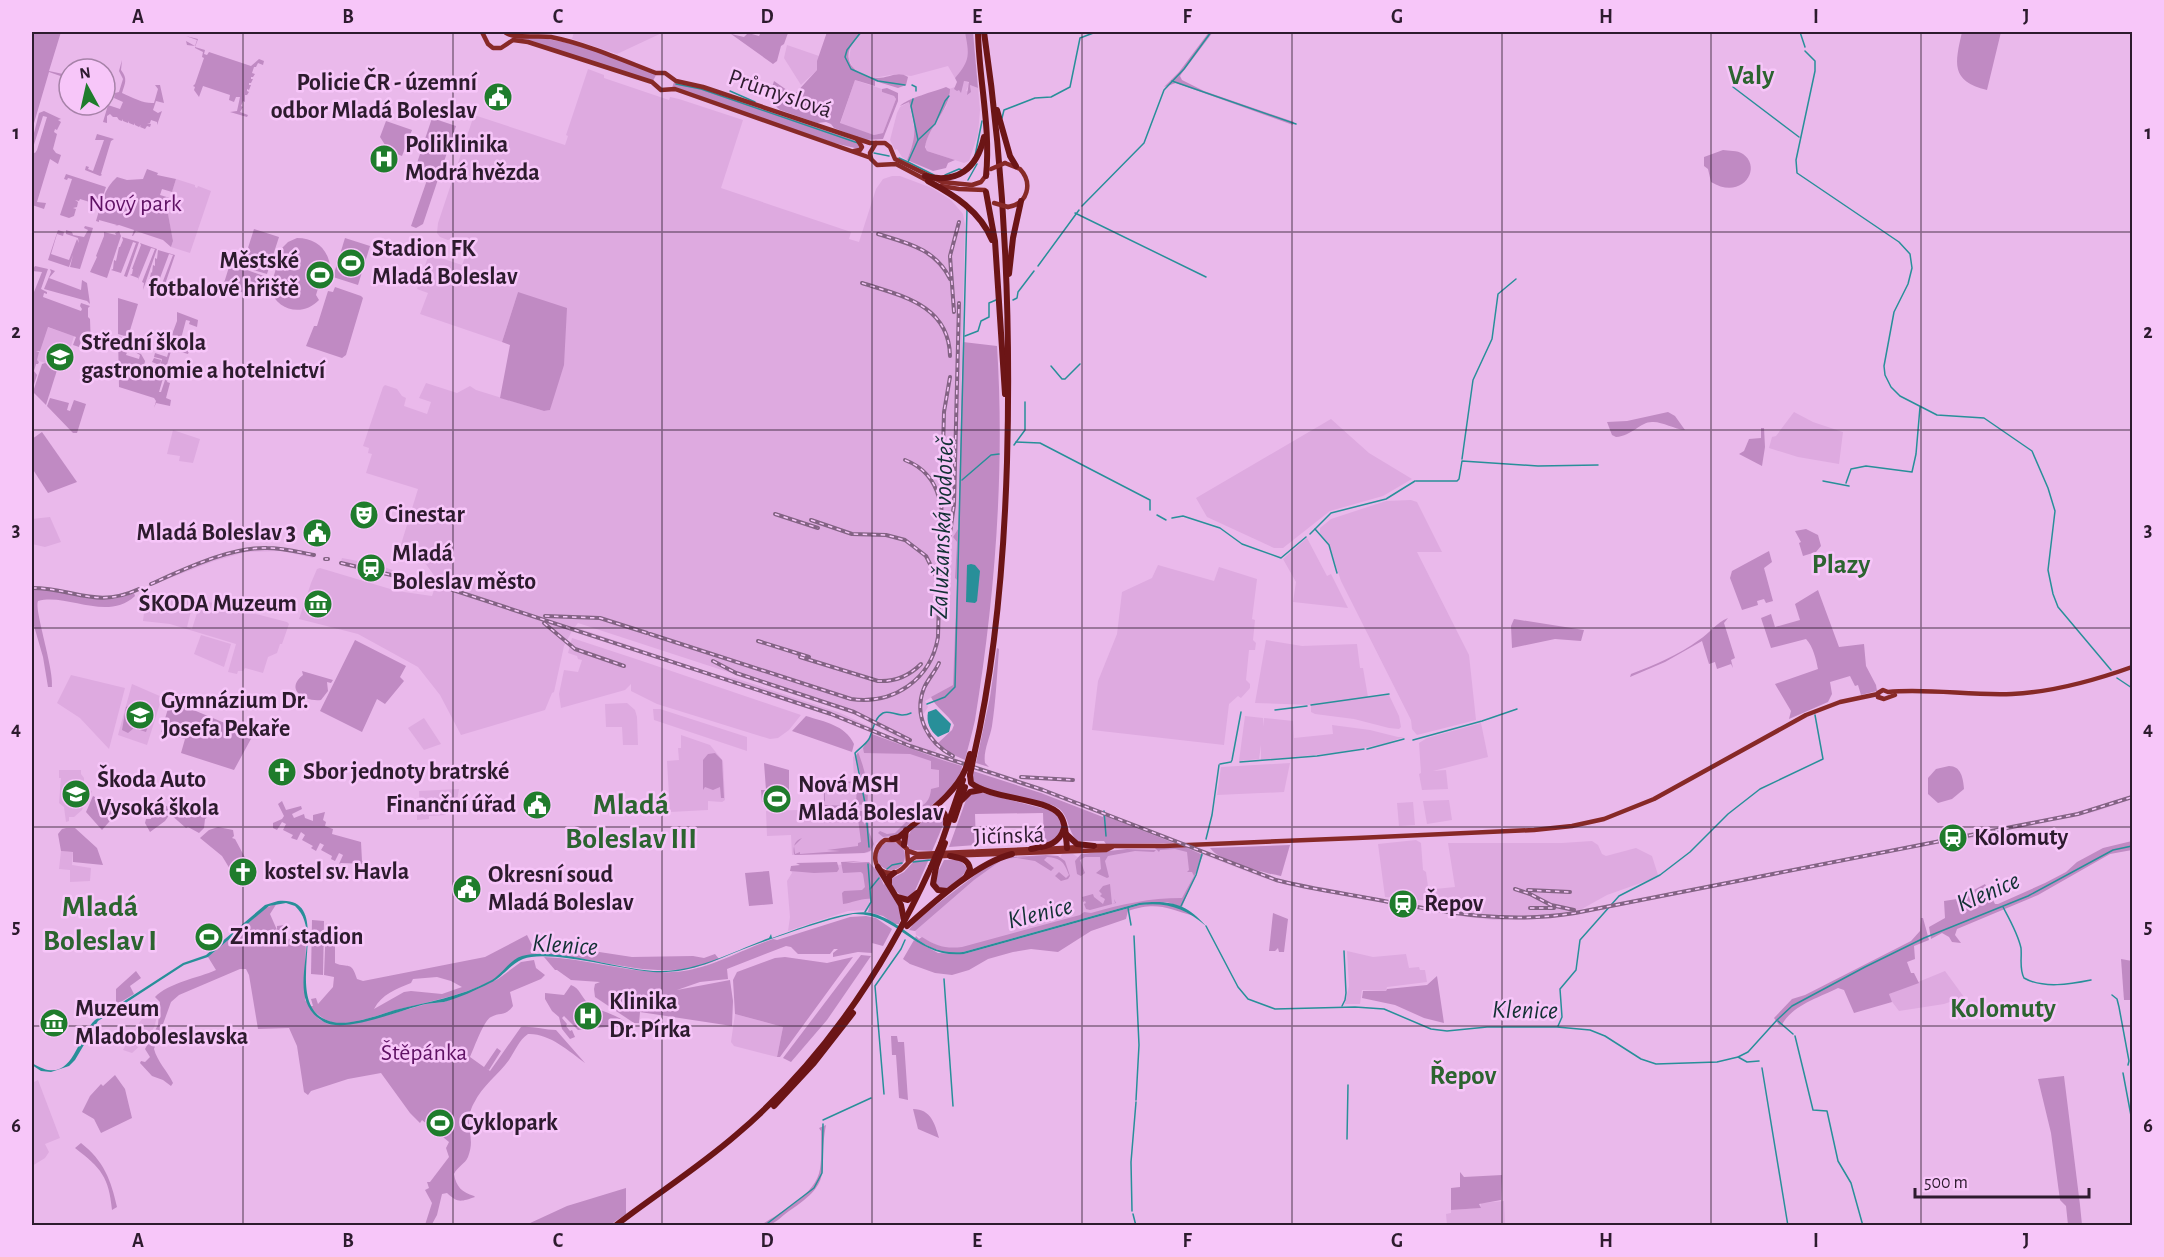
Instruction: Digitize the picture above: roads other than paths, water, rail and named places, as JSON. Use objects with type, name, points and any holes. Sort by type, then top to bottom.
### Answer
[{"type":"highway","points":[[981,32],[979,66],[985,116],[986,177]]},
{"type":"highway","points":[[981,32],[991,86],[1009,154],[1016,166]]},
{"type":"highway","points":[[972,754],[986,677],[992,620],[1000,516],[1005,394],[1003,278],[998,201],[981,32]]},
{"type":"highway","points":[[943,843],[972,754],[991,667],[1003,539],[1008,406],[1007,292],[1000,171],[991,86]]},
{"type":"highway","points":[[927,178],[949,178],[971,166],[982,146],[985,116]]},
{"type":"highway","points":[[927,178],[963,202],[979,218],[990,235],[996,258]]},
{"type":"highway","points":[[985,191],[996,258],[1005,394]]},
{"type":"highway","points":[[1007,292],[1013,238],[1021,201]]},
{"type":"highway","points":[[966,773],[973,785],[984,790],[1052,809],[1060,815],[1070,839],[1077,844],[1094,846]]},
{"type":"highway","points":[[622,1226],[715,1158],[795,1085],[841,1029],[873,982],[905,925],[960,803],[966,773]]},
{"type":"highway","points":[[892,839],[899,837],[930,810],[966,773]]},
{"type":"highway","points":[[960,803],[970,792],[984,790]]},
{"type":"highway","points":[[930,810],[938,809],[945,813],[946,831]]},
{"type":"highway","points":[[906,830],[906,848]]},
{"type":"highway","points":[[1031,849],[1054,843],[1065,830]]},
{"type":"highway","points":[[1065,830],[1067,849]]},
{"type":"highway","points":[[905,925],[992,860],[1012,854]]},
{"type":"highway","points":[[950,856],[967,862],[970,869],[966,878]]},
{"type":"highway","points":[[878,867],[904,911],[905,925]]},
{"type":"highway","points":[[897,896],[902,900],[908,900],[914,896],[933,867]]},
{"type":"highway","points":[[933,867],[935,887],[941,892],[951,890]]},
{"type":"highway","points":[[889,884],[889,877],[894,873]]},
{"type":"highway","points":[[905,925],[922,885]]},
{"type":"highway","points":[[615,1226],[697,1167],[768,1106],[804,1068],[839,1025],[898,937]]},
{"type":"main road","points":[[482,32],[492,48],[505,45],[507,39],[505,32]]},
{"type":"main road","points":[[486,38],[489,32]]},
{"type":"main road","name":"Průmyslová","points":[[505,32],[510,36],[538,35],[557,39],[656,73],[663,73],[677,81],[703,87],[855,138],[872,143],[879,142]]},
{"type":"main road","name":"Průmyslová","points":[[505,45],[512,40],[528,42],[652,82],[661,90],[675,89],[871,158]]},
{"type":"main road","points":[[656,85],[656,78],[663,73]]},
{"type":"main road","points":[[666,90],[672,84],[671,77]]},
{"type":"main road","points":[[852,152],[862,147],[860,141],[855,138]]},
{"type":"main road","points":[[985,191],[950,188],[927,178],[896,164],[877,165],[871,158],[871,149],[879,142],[888,145],[892,154],[903,164],[927,178],[947,184],[966,186],[979,184],[991,169],[1005,163],[1016,166],[1025,175],[1028,187],[1021,201],[1008,207],[994,203],[985,191],[986,177]]},
{"type":"main road","points":[[887,164],[892,154]]},
{"type":"main road","name":"Jičínská","points":[[894,873],[902,870],[916,857],[1012,854],[1094,846],[1202,844],[1534,830],[1591,822],[1613,816],[1654,799],[1794,720],[1837,704],[1878,695],[1883,690],[1888,694],[2038,692],[2079,684],[2133,667]]},
{"type":"main road","points":[[892,839],[882,842],[876,848],[874,858],[878,867],[885,872],[894,873]]},
{"type":"main road","name":"Jičínská","points":[[892,839],[917,854],[1031,849],[1106,850],[1112,847]]},
{"type":"main road","points":[[906,848],[908,862]]},
{"type":"waterway","name":"Zalužanská vodoteč","points":[[861,32],[847,50],[845,57],[851,69],[878,81],[905,85]]},
{"type":"waterway","points":[[1002,118],[1004,110],[1035,98],[1051,97],[1070,87],[1080,38],[1096,32]]},
{"type":"waterway","name":"Zalužanská vodoteč","points":[[1082,206],[1144,143],[1164,90],[1184,69],[1211,32]]},
{"type":"waterway","points":[[1328,32],[1337,32]]},
{"type":"waterway","points":[[1800,32],[1805,47]]},
{"type":"waterway","points":[[1805,51],[1815,61],[1815,71],[1796,160],[1797,173],[1899,242],[1910,254],[1912,268],[1908,284],[1894,312],[1884,366],[1885,375],[1891,387],[1900,396],[1937,415],[1984,418],[2032,451],[2055,511],[2048,570],[2053,594],[2058,607],[2111,670]]},
{"type":"waterway","points":[[1172,81],[1296,124]]},
{"type":"waterway","points":[[676,84],[701,89],[858,143]]},
{"type":"waterway","name":"Zalužanská vodoteč","points":[[912,85],[916,87],[916,91]]},
{"type":"waterway","points":[[1733,87],[1799,137]]},
{"type":"waterway","points":[[730,91],[755,102]]},
{"type":"waterway","points":[[918,140],[935,124],[949,96]]},
{"type":"waterway","name":"Zalužanská vodoteč","points":[[913,99],[911,106],[918,140],[908,162],[934,175]]},
{"type":"waterway","points":[[975,156],[982,121]]},
{"type":"waterway","points":[[874,153],[889,156]]},
{"type":"waterway","points":[[899,158],[908,162]]},
{"type":"waterway","points":[[968,180],[977,164]]},
{"type":"waterway","name":"Zalužanská vodoteč","points":[[945,175],[959,169],[962,170]]},
{"type":"waterway","name":"Zalužanská vodoteč","points":[[927,704],[945,697],[955,687],[967,209]]},
{"type":"waterway","name":"Zalužanská vodoteč","points":[[1038,266],[1079,210]]},
{"type":"waterway","points":[[1075,213],[1206,277]]},
{"type":"waterway","name":"Zalužanská vodoteč","points":[[1013,300],[1017,298],[1018,292],[1034,271]]},
{"type":"waterway","points":[[1462,459],[1473,380],[1492,339],[1498,294],[1516,279]]},
{"type":"waterway","name":"Zalužanská vodoteč","points":[[965,336],[978,331],[981,321],[989,317],[989,303],[996,300]]},
{"type":"waterway","points":[[1051,366],[1062,379],[1065,379],[1080,364]]},
{"type":"waterway","points":[[1014,445],[1025,430],[1025,402]]},
{"type":"waterway","points":[[1846,483],[1851,469],[1866,466],[1912,472],[1920,407]]},
{"type":"waterway","points":[[1016,442],[1040,443],[1150,500],[1150,510]]},
{"type":"waterway","points":[[962,480],[991,455],[999,454]]},
{"type":"waterway","points":[[1416,481],[1457,481],[1462,461],[1538,466],[1598,465]]},
{"type":"waterway","points":[[1310,534],[1331,513],[1386,499],[1415,481]]},
{"type":"waterway","points":[[1823,481],[1849,486]]},
{"type":"waterway","points":[[1157,515],[1166,520]]},
{"type":"waterway","points":[[1172,518],[1183,516],[1220,528],[1242,544],[1281,558],[1306,537]]},
{"type":"waterway","points":[[1315,529],[1329,545],[1337,573]]},
{"type":"waterway","points":[[2117,678],[2132,688]]},
{"type":"waterway","points":[[1311,705],[1389,694]]},
{"type":"waterway","points":[[1275,710],[1307,706]]},
{"type":"waterway","points":[[1413,740],[1517,709]]},
{"type":"waterway","name":"Zalužanská vodoteč","points":[[865,803],[855,753],[868,741],[880,715],[886,712],[903,715],[911,713]]},
{"type":"waterway","points":[[1220,764],[1232,760],[1241,712]]},
{"type":"waterway","points":[[1558,1026],[1562,1017],[1560,989],[1576,970],[1580,940],[1619,896],[1660,875],[1690,852],[1728,814],[1760,789],[1823,759],[1815,715]]},
{"type":"waterway","points":[[1367,749],[1404,739]]},
{"type":"waterway","points":[[1240,762],[1317,756],[1364,749]]},
{"type":"waterway","points":[[1206,839],[1219,765]]},
{"type":"waterway","points":[[1104,811],[1106,836]]},
{"type":"waterway","name":"Zalužanská vodoteč","points":[[866,812],[869,847]]},
{"type":"waterway","name":"Klenice","points":[[1206,926],[1238,987],[1248,999],[1275,1009],[1355,1007],[1384,1009],[1431,1029],[1447,1031],[1487,1027],[1557,1027],[1590,1030],[1605,1036],[1641,1059],[1656,1064],[1717,1062],[1748,1052],[1792,1006],[1865,967],[1924,938],[2028,896],[2113,850],[2132,846]]},
{"type":"waterway","points":[[1181,906],[1196,875],[1202,854]]},
{"type":"waterway","points":[[913,862],[931,860]]},
{"type":"waterway","points":[[887,869],[892,865],[902,863]]},
{"type":"waterway","name":"Zalužanská vodoteč","points":[[865,912],[871,902],[868,864]]},
{"type":"waterway","points":[[870,889],[879,878]]},
{"type":"waterway","points":[[2003,907],[2020,943],[2024,978],[2048,985],[2091,980]]},
{"type":"waterway","points":[[1128,908],[1131,925]]},
{"type":"waterway","points":[[1134,936],[1139,1045],[1136,1100]]},
{"type":"waterway","points":[[884,1094],[875,986],[905,940]]},
{"type":"waterway","points":[[1342,1006],[1346,993],[1344,951]]},
{"type":"waterway","points":[[944,979],[953,1106]]},
{"type":"waterway","points":[[2112,995],[2117,999],[2119,1007],[2128,1065]]},
{"type":"waterway","points":[[1778,1021],[1793,1034]]},
{"type":"waterway","points":[[1795,1036],[1813,1110],[1827,1111],[1838,1161],[1851,1183],[1863,1226]]},
{"type":"waterway","points":[[1738,1057],[1747,1062],[1759,1061]]},
{"type":"waterway","points":[[1762,1068],[1788,1226]]},
{"type":"waterway","points":[[2123,1073],[2132,1121]]},
{"type":"waterway","points":[[1347,1139],[1348,1085]]},
{"type":"waterway","points":[[823,1120],[871,1098]]},
{"type":"waterway","points":[[1132,1211],[1131,1162],[1136,1102]]},
{"type":"waterway","points":[[764,1226],[814,1188],[822,1173],[823,1124]]},
{"type":"waterway","points":[[1133,1214],[1136,1226]]},
{"type":"railway","points":[[954,312],[950,256],[959,222]]},
{"type":"railway","points":[[878,234],[910,244],[929,254],[944,269],[950,279]]},
{"type":"railway","points":[[862,283],[907,298],[932,314],[948,339],[950,356]]},
{"type":"railway","points":[[948,547],[954,505],[959,303]]},
{"type":"railway","points":[[650,634],[851,699],[881,698],[908,686],[927,666],[938,637],[944,412],[950,377]]},
{"type":"railway","points":[[905,460],[917,466],[927,475],[939,498]]},
{"type":"railway","points":[[775,514],[818,528]]},
{"type":"railway","points":[[811,520],[852,534],[886,535],[905,540],[926,556],[938,580]]},
{"type":"railway","points":[[151,584],[208,560],[238,551],[273,548],[314,555]]},
{"type":"railway","points":[[341,563],[450,589],[831,714],[910,746],[1043,790],[1276,880],[1455,913],[1502,917],[1575,913],[2078,814],[2132,797]]},
{"type":"railway","points":[[32,588],[97,597],[124,595],[139,589]]},
{"type":"railway","points":[[545,616],[600,618],[647,633]]},
{"type":"railway","points":[[544,623],[575,649],[624,666]]},
{"type":"railway","points":[[758,641],[809,657]]},
{"type":"railway","points":[[800,657],[878,681],[901,677],[912,672],[921,664]]},
{"type":"railway","points":[[713,661],[736,673],[854,712],[910,740]]},
{"type":"railway","points":[[939,663],[924,688],[920,709],[925,728],[930,736],[936,744],[953,756]]},
{"type":"railway","points":[[1021,777],[1073,780]]},
{"type":"railway","points":[[1515,889],[1551,905],[1574,910]]},
{"type":"railway","points":[[1528,890],[1570,892]]},
{"type":"railway","points":[[1530,908],[1554,908]]},
{"type":"place","name":"Policie ČR - územní odbor Mladá Boleslav","points":[[498,97]]},
{"type":"place","name":"Poliklinika Modrá hvězda","points":[[384,159]]},
{"type":"place","name":"Stadion FK Mladá Boleslav","points":[[351,263]]},
{"type":"place","name":"Městské fotbalové hřiště","points":[[320,275]]},
{"type":"place","name":"Střední škola gastronomie a hotelnictví","points":[[60,357]]},
{"type":"place","name":"Cinestar","points":[[364,515]]},
{"type":"place","name":"Mladá Boleslav 3","points":[[317,533]]},
{"type":"place","name":"Mladá Boleslav město","points":[[371,568]]},
{"type":"place","name":"ŠKODA Muzeum","points":[[318,604]]},
{"type":"place","name":"Gymnázium Dr. Josefa Pekaře","points":[[140,715]]},
{"type":"place","name":"Sbor jednoty bratrské","points":[[282,772]]},
{"type":"place","name":"Škoda Auto Vysoká škola","points":[[76,794]]},
{"type":"place","name":"Nová MSH Mladá Boleslav","points":[[777,799]]},
{"type":"place","name":"Finanční úřad","points":[[537,805]]},
{"type":"place","name":"Kolomuty","points":[[1953,838]]},
{"type":"place","name":"kostel sv. Havla","points":[[243,872]]},
{"type":"place","name":"Okresní soud Mladá Boleslav","points":[[467,889]]},
{"type":"place","name":"Řepov","points":[[1403,904]]},
{"type":"place","name":"Zimní stadion","points":[[209,937]]},
{"type":"place","name":"Klinika Dr. Pírka","points":[[588,1016]]},
{"type":"place","name":"Muzeum Mladoboleslavska","points":[[54,1023]]},
{"type":"place","name":"Cyklopark","points":[[440,1123]]},
{"type":"district","name":"Valy","points":[[1751,75]]},
{"type":"district","name":"Plazy","points":[[1841,564]]},
{"type":"district","name":"Mladá Boleslav III","points":[[631,822]]},
{"type":"district","name":"Mladá Boleslav I","points":[[100,924]]},
{"type":"district","name":"Kolomuty","points":[[2003,1008]]},
{"type":"district","name":"Řepov","points":[[1463,1075]]},
{"type":"park label","name":"Nový park","points":[[135,204]]},
{"type":"park label","name":"Štěpánka","points":[[424,1053]]}]
